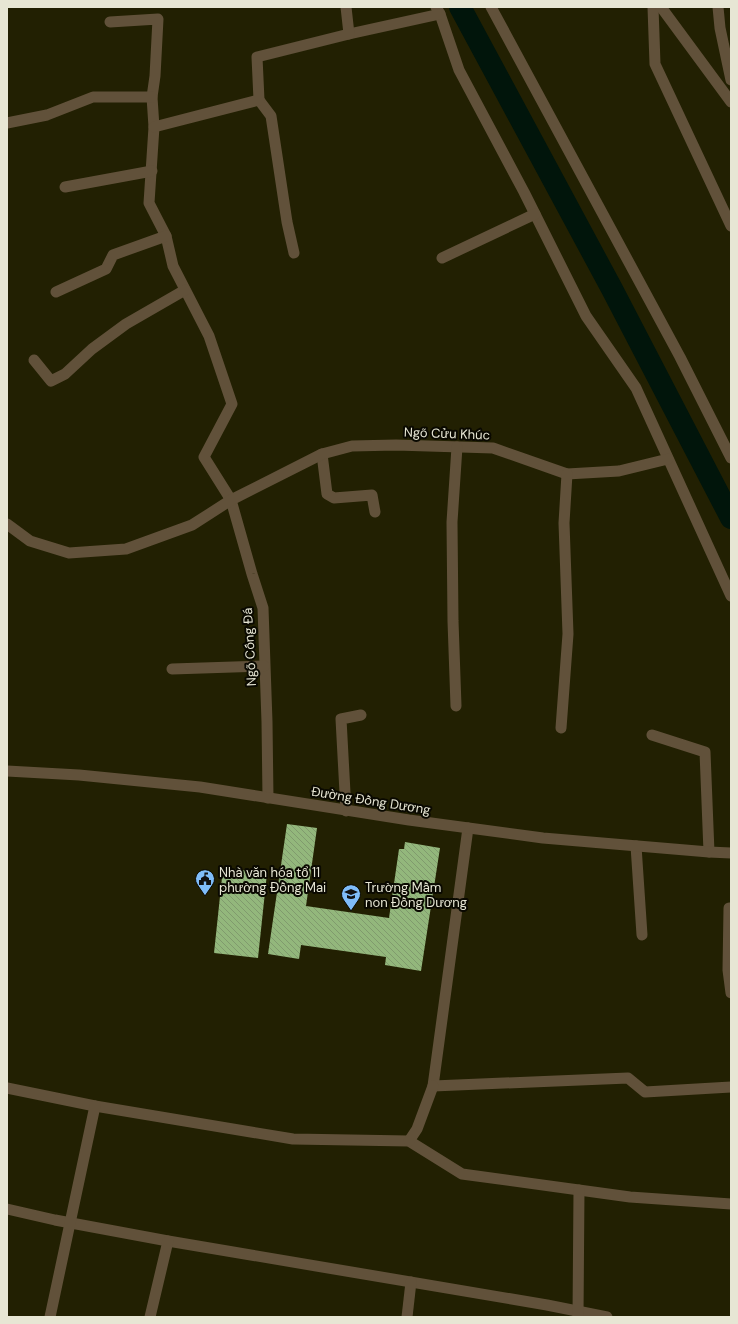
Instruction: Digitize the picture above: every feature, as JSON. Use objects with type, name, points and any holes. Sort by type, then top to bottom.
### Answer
[{"type":"street","points":[[346,7],[349,34]]},
{"type":"street","points":[[491,7],[680,357],[731,458]]},
{"type":"street","points":[[653,7],[655,64],[731,226]]},
{"type":"street","points":[[661,7],[731,102]]},
{"type":"street","points":[[718,7],[720,28],[731,80]]},
{"type":"street","points":[[294,253],[287,222],[271,116],[259,100],[257,57],[438,10],[459,70],[535,214],[586,316],[636,388],[731,596]]},
{"type":"street","points":[[34,360],[50,381],[65,374],[92,349],[126,324],[185,290],[174,266],[166,236],[149,203],[154,127],[152,97],[155,76],[158,19],[110,22]]},
{"type":"street","points":[[7,123],[47,115],[94,97],[152,97]]},
{"type":"street","points":[[154,127],[259,100]]},
{"type":"street","points":[[65,186],[152,171]]},
{"type":"street","points":[[442,258],[535,214]]},
{"type":"street","points":[[56,292],[106,269],[113,255],[166,236]]},
{"type":"street","name":"Ngõ Cống Đá","points":[[185,290],[209,336],[232,404],[204,457],[231,500],[263,608],[268,798]]},
{"type":"street","name":"Ngõ Cửu Khúc","points":[[7,524],[30,541],[69,553],[126,549],[192,525],[231,500],[322,454],[352,446],[396,445],[493,448],[568,474],[619,471],[668,459]]},
{"type":"street","points":[[456,706],[452,522],[457,448]]},
{"type":"street","points":[[322,454],[327,494],[334,498],[372,495],[375,512]]},
{"type":"street","points":[[561,728],[568,634],[564,523],[568,474]]},
{"type":"street","points":[[172,669],[264,666]]},
{"type":"street","points":[[346,811],[341,720],[361,716]]},
{"type":"street","points":[[652,735],[705,752],[709,852]]},
{"type":"street","name":"Đường Đồng Dương","points":[[7,771],[79,775],[200,787],[346,811],[543,838],[731,853]]},
{"type":"street","points":[[409,1141],[417,1129],[433,1086],[468,828]]},
{"type":"street","points":[[636,846],[642,935]]},
{"type":"street","points":[[731,908],[729,908],[728,970],[731,993]]},
{"type":"street","points":[[433,1086],[628,1078],[645,1092],[731,1087]]},
{"type":"street","points":[[7,1088],[95,1106],[293,1139],[409,1141],[462,1174],[630,1197],[731,1204]]},
{"type":"street","points":[[50,1317],[95,1106]]},
{"type":"street","points":[[578,1314],[579,1190]]},
{"type":"street","points":[[7,1209],[70,1223],[168,1241],[411,1282],[578,1314],[607,1317]]},
{"type":"street","points":[[150,1317],[168,1241]]},
{"type":"street","points":[[407,1317],[411,1282]]},
{"type":"building","points":[[287,824],[317,828],[306,906],[389,918],[399,849],[404,849],[405,842],[440,848],[421,971],[385,965],[386,957],[301,945],[299,959],[268,954]]},
{"type":"building","points":[[223,868],[267,873],[258,958],[214,953]]},
{"type":"waterway","points":[[460,7],[612,289],[731,518]]},
{"type":"place","name":"Nhà văn hóa tổ 11 phường Đồng Mai","points":[[205,896]]},
{"type":"place","name":"Trường Mầm non Đồng Dương","points":[[351,911]]}]
